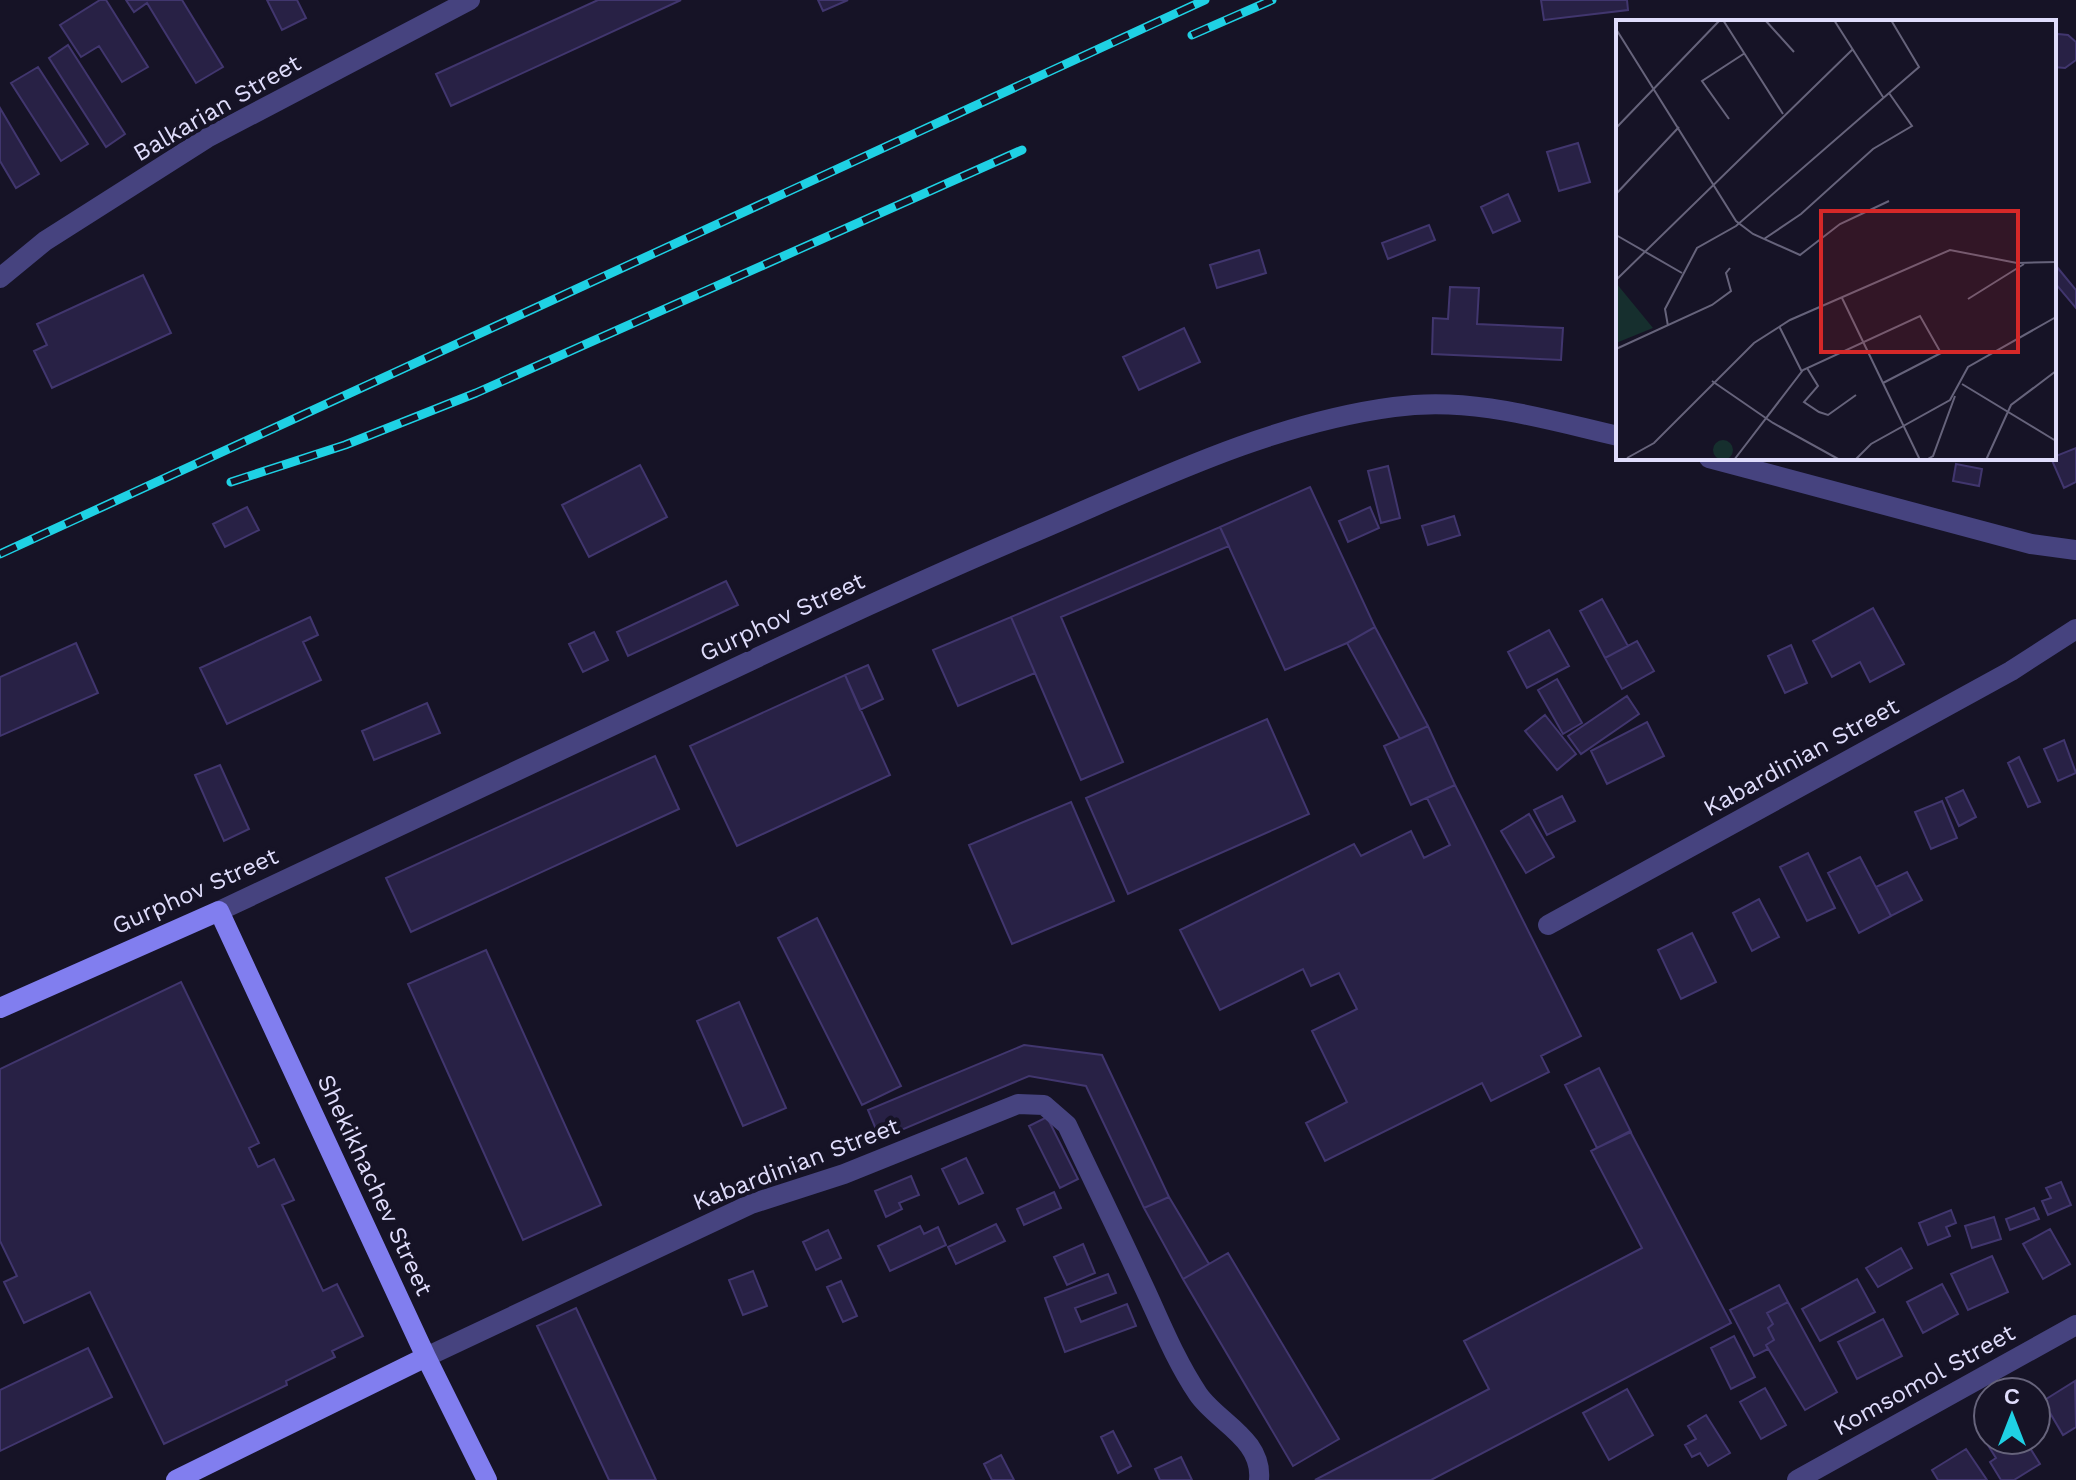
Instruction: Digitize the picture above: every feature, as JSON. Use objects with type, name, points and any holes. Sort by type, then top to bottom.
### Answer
[{"type":"street","name":"Balkarian Street","points":[[0,278],[45,241],[207,138],[470,0]]},
{"type":"street","name":"Gurphov Street","points":[[0,1008],[219,911],[925,579],[1219,454],[1285,431],[1359,412],[1398,406],[1461,404],[1509,410],[1616,436]]},
{"type":"street","points":[[1716,460],[2031,544],[2076,550]]},
{"type":"street","name":"Kabardinian Street","points":[[1548,925],[2011,671],[2076,629]]},
{"type":"street","name":"Shekikhachev Street","points":[[219,911],[426,1357],[487,1480]]},
{"type":"street","name":"Kabardinian Street","points":[[176,1480],[426,1357],[751,1204],[844,1174],[1018,1104],[1044,1105],[1067,1125],[1171,1345],[1199,1396],[1236,1429],[1250,1448],[1260,1471],[1259,1480]]},
{"type":"street","name":"Komsomol Street","points":[[1797,1480],[2076,1325]]},
{"type":"building","points":[[100,0],[106,0],[148,67],[122,82],[99,46],[81,57],[60,25]]},
{"type":"building","points":[[126,0],[182,0],[223,67],[196,83],[147,3],[134,12]]},
{"type":"building","points":[[267,0],[297,0],[306,18],[282,30]]},
{"type":"building","points":[[598,0],[681,0],[451,106],[436,74]]},
{"type":"building","points":[[818,0],[848,0],[823,11]]},
{"type":"building","points":[[1541,0],[1627,0],[1628,10],[1544,20]]},
{"type":"building","points":[[2056,35],[2068,35],[2076,42],[2076,60],[2065,68],[2056,67]]},
{"type":"building","points":[[68,45],[125,134],[106,147],[49,58]]},
{"type":"building","points":[[38,67],[88,144],[61,161],[11,83]]},
{"type":"building","points":[[0,108],[39,174],[16,188],[0,161]]},
{"type":"building","points":[[1578,143],[1590,182],[1559,191],[1547,152]]},
{"type":"building","points":[[1508,194],[1520,221],[1493,233],[1481,207]]},
{"type":"building","points":[[1429,225],[1435,240],[1388,259],[1382,243]]},
{"type":"building","points":[[1259,250],[1266,273],[1217,288],[1210,265]]},
{"type":"building","points":[[2056,268],[2076,290],[2076,308],[2056,284]]},
{"type":"building","points":[[143,275],[171,333],[52,388],[34,351],[47,345],[37,324]]},
{"type":"building","points":[[1450,287],[1479,288],[1477,324],[1563,328],[1561,360],[1432,354],[1433,318],[1448,319]]},
{"type":"building","points":[[1184,328],[1200,362],[1139,390],[1123,357]]},
{"type":"building","points":[[2076,448],[2076,482],[2064,488],[2052,460],[2056,460],[2056,456]]},
{"type":"building","points":[[1956,464],[1982,469],[1979,486],[1953,481]]},
{"type":"building","points":[[640,465],[667,517],[589,557],[562,505]]},
{"type":"building","points":[[1388,466],[1400,518],[1381,523],[1368,471]]},
{"type":"building","points":[[1310,487],[1375,627],[1285,670],[1220,527]]},
{"type":"building","points":[[247,507],[259,530],[225,547],[213,524]]},
{"type":"building","points":[[1370,507],[1379,528],[1348,542],[1339,521]]},
{"type":"building","points":[[1454,516],[1460,535],[1428,545],[1422,526]]},
{"type":"building","points":[[1220,527],[1229,546],[1061,617],[1123,762],[1081,780],[1011,617]]},
{"type":"building","points":[[726,581],[738,605],[628,656],[617,632]]},
{"type":"building","points":[[1602,599],[1628,646],[1605,658],[1580,611]]},
{"type":"building","points":[[1873,608],[1904,664],[1870,682],[1860,662],[1832,677],[1813,641]]},
{"type":"building","points":[[310,617],[318,635],[303,642],[321,680],[227,724],[200,668]]},
{"type":"building","points":[[1011,617],[1035,673],[958,706],[933,650]]},
{"type":"building","points":[[1375,627],[1428,726],[1400,739],[1347,643]]},
{"type":"building","points":[[1549,630],[1569,666],[1527,688],[1508,652]]},
{"type":"building","points":[[594,632],[608,660],[583,672],[569,644]]},
{"type":"building","points":[[1637,641],[1654,671],[1622,689],[1605,658]]},
{"type":"building","points":[[76,643],[98,693],[0,736],[0,677]]},
{"type":"building","points":[[1791,645],[1807,683],[1785,693],[1768,656]]},
{"type":"building","points":[[868,665],[883,699],[860,710],[845,675]]},
{"type":"building","points":[[845,675],[890,775],[737,846],[690,746]]},
{"type":"building","points":[[1557,679],[1582,723],[1563,734],[1538,690]]},
{"type":"building","points":[[1627,696],[1639,714],[1581,754],[1568,736]]},
{"type":"building","points":[[427,703],[440,733],[374,760],[362,731]]},
{"type":"building","points":[[1545,715],[1576,754],[1557,770],[1525,731]]},
{"type":"building","points":[[1267,719],[1309,814],[1128,894],[1086,798]]},
{"type":"building","points":[[1647,722],[1664,756],[1607,784],[1591,751]]},
{"type":"building","points":[[1428,726],[1455,785],[1411,805],[1384,746]]},
{"type":"building","points":[[2064,740],[2076,773],[2058,781],[2044,749]]},
{"type":"building","points":[[655,756],[679,809],[411,932],[386,878]]},
{"type":"building","points":[[2019,757],[2040,802],[2028,807],[2008,763]]},
{"type":"building","points":[[220,765],[249,829],[224,841],[195,775]]},
{"type":"building","points":[[1455,785],[1581,1036],[1541,1056],[1549,1072],[1491,1101],[1482,1083],[1325,1161],[1306,1123],[1347,1102],[1312,1031],[1357,1009],[1339,973],[1311,986],[1303,969],[1220,1010],[1180,930],[1354,844],[1361,856],[1411,831],[1424,858],[1450,845],[1427,798]]},
{"type":"building","points":[[1963,790],[1976,817],[1959,826],[1946,798]]},
{"type":"building","points":[[1562,796],[1575,821],[1547,835],[1534,810]]},
{"type":"building","points":[[1942,801],[1957,838],[1931,849],[1915,812]]},
{"type":"building","points":[[1071,802],[1114,901],[1012,944],[969,845]]},
{"type":"building","points":[[1529,814],[1554,857],[1526,873],[1501,831]]},
{"type":"building","points":[[1808,853],[1835,908],[1807,921],[1780,867]]},
{"type":"building","points":[[1860,857],[1891,916],[1859,933],[1828,873]]},
{"type":"building","points":[[1907,872],[1922,900],[1891,916],[1876,887]]},
{"type":"building","points":[[1759,899],[1779,937],[1752,951],[1733,913]]},
{"type":"building","points":[[817,918],[901,1086],[862,1105],[778,938]]},
{"type":"building","points":[[1692,933],[1716,982],[1681,999],[1658,950]]},
{"type":"building","points":[[486,950],[601,1205],[523,1240],[408,984]]},
{"type":"building","points":[[181,982],[259,1143],[249,1148],[258,1167],[274,1159],[294,1200],[282,1205],[323,1291],[337,1284],[363,1336],[332,1351],[335,1357],[286,1381],[287,1385],[164,1444],[90,1292],[24,1323],[4,1282],[17,1276],[0,1241],[0,1069]]},
{"type":"building","points":[[739,1002],[786,1108],[743,1126],[697,1021]]},
{"type":"building","points":[[1024,1045],[1102,1055],[1169,1197],[1144,1208],[1086,1086],[1029,1076],[880,1139],[868,1110]]},
{"type":"building","points":[[1599,1068],[1631,1132],[1597,1148],[1565,1085]]},
{"type":"building","points":[[1047,1117],[1078,1179],[1060,1188],[1029,1126]]},
{"type":"building","points":[[1630,1131],[1731,1323],[1431,1480],[1315,1480],[1489,1389],[1464,1341],[1642,1248],[1591,1151]]},
{"type":"building","points":[[966,1158],[983,1193],[959,1204],[942,1169]]},
{"type":"building","points":[[911,1176],[919,1195],[899,1203],[902,1209],[886,1217],[875,1191]]},
{"type":"building","points":[[2061,1182],[2071,1205],[2048,1215],[2042,1201],[2051,1198],[2046,1188]]},
{"type":"building","points":[[1054,1192],[1061,1208],[1024,1225],[1017,1209]]},
{"type":"building","points":[[1169,1197],[1209,1264],[1183,1279],[1144,1208]]},
{"type":"building","points":[[2034,1208],[2039,1219],[2010,1230],[2006,1219]]},
{"type":"building","points":[[1951,1210],[1956,1223],[1946,1227],[1950,1236],[1928,1245],[1919,1223]]},
{"type":"building","points":[[1994,1217],[2001,1239],[1972,1248],[1965,1226]]},
{"type":"building","points":[[996,1224],[1005,1241],[956,1264],[948,1247]]},
{"type":"building","points":[[920,1226],[924,1234],[938,1227],[946,1245],[890,1271],[878,1246]]},
{"type":"building","points":[[2050,1229],[2070,1264],[2043,1279],[2023,1244]]},
{"type":"building","points":[[828,1230],[841,1258],[816,1270],[803,1242]]},
{"type":"building","points":[[1083,1244],[1095,1273],[1067,1285],[1054,1257]]},
{"type":"building","points":[[1901,1248],[1912,1268],[1878,1287],[1866,1268]]},
{"type":"building","points":[[1228,1253],[1339,1439],[1293,1466],[1183,1279]]},
{"type":"building","points":[[1992,1256],[2008,1292],[1968,1310],[1951,1274]]},
{"type":"building","points":[[753,1271],[767,1306],[743,1315],[729,1280]]},
{"type":"building","points":[[1108,1274],[1116,1293],[1075,1308],[1081,1322],[1127,1304],[1136,1326],[1065,1352],[1045,1298]]},
{"type":"building","points":[[1857,1279],[1875,1312],[1820,1341],[1802,1309]]},
{"type":"building","points":[[841,1281],[857,1316],[843,1322],[827,1287]]},
{"type":"building","points":[[1942,1284],[1958,1314],[1923,1333],[1907,1302]]},
{"type":"building","points":[[1779,1285],[1788,1302],[1767,1313],[1773,1324],[1768,1328],[1774,1340],[1766,1345],[1768,1349],[1754,1356],[1730,1310]]},
{"type":"building","points":[[1788,1302],[1837,1392],[1805,1410],[1766,1345],[1774,1340],[1768,1328],[1773,1324],[1767,1313]]},
{"type":"building","points":[[576,1308],[656,1480],[609,1480],[537,1326]]},
{"type":"building","points":[[1883,1319],[1902,1356],[1857,1379],[1838,1342]]},
{"type":"building","points":[[1734,1336],[1755,1377],[1731,1389],[1711,1348]]},
{"type":"building","points":[[88,1348],[112,1397],[0,1451],[0,1390]]},
{"type":"building","points":[[2075,1381],[2076,1427],[2063,1435],[2052,1416],[2052,1395]]},
{"type":"building","points":[[1765,1388],[1786,1425],[1761,1439],[1740,1402]]},
{"type":"building","points":[[1627,1389],[1653,1435],[1609,1460],[1583,1413]]},
{"type":"building","points":[[1706,1415],[1730,1453],[1708,1466],[1700,1453],[1692,1457],[1685,1445],[1696,1439],[1688,1426]]},
{"type":"building","points":[[1113,1431],[1131,1466],[1118,1473],[1101,1437]]},
{"type":"building","points":[[1966,1449],[1987,1480],[1938,1480],[1932,1470]]},
{"type":"building","points":[[1001,1455],[1014,1480],[992,1480],[984,1464]]},
{"type":"building","points":[[2035,1456],[2040,1464],[2014,1480],[2001,1480],[1990,1462],[1996,1458]]},
{"type":"building","points":[[1181,1457],[1192,1480],[1160,1480],[1155,1469]]},
{"type":"railway","points":[[0,554],[1205,0]]},
{"type":"railway","points":[[1192,35],[1272,0]]},
{"type":"railway","points":[[231,482],[345,445],[476,393],[1022,150]]}]
